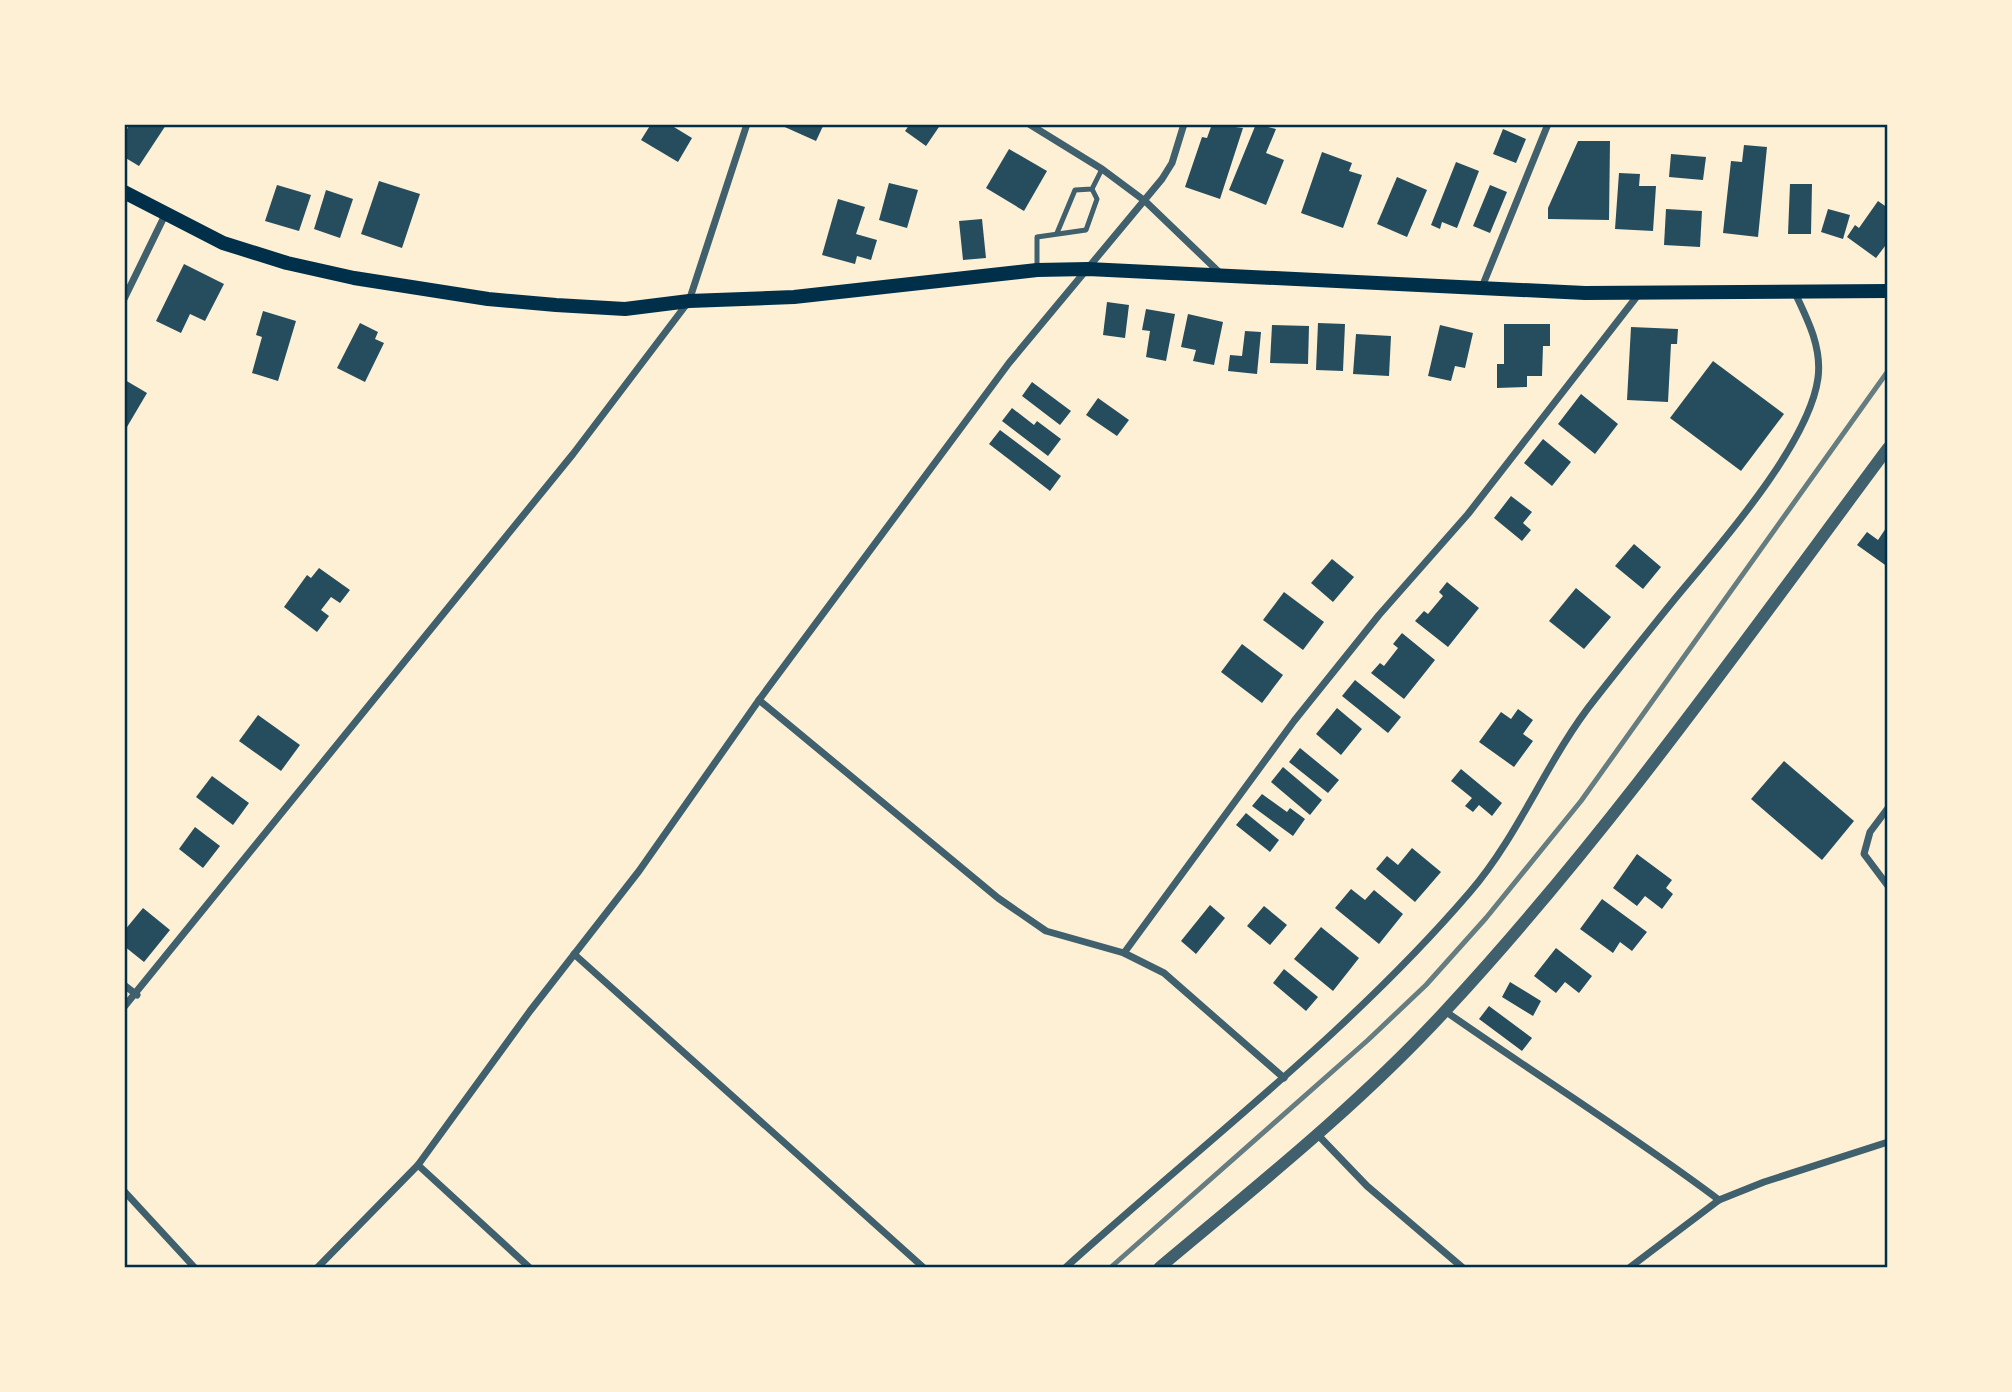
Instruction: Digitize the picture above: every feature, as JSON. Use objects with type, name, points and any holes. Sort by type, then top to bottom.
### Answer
[{"type":"main road","points":[[124,192],[223,243],[287,263],[354,278],[488,299],[625,309],[689,301],[794,297],[1037,270],[1088,268],[1639,294],[1884,291]]},
{"type":"street","points":[[124,1007],[137,995],[573,454],[689,301],[747,124]]},
{"type":"street","points":[[1029,124],[1102,169],[1144,201],[1221,274]]},
{"type":"street","points":[[317,1268],[418,1164],[573,954],[679,817],[759,700],[1009,363],[1144,201],[1172,163],[1184,124]]},
{"type":"street","points":[[1482,287],[1548,124]]},
{"type":"street","points":[[124,299],[165,215]]},
{"type":"street","points":[[1065,1268],[1338,1030],[1429,940],[1474,888],[1590,705],[1712,555],[1792,443],[1811,402],[1818,379],[1819,355],[1796,293]]},
{"type":"street","points":[[1124,953],[1294,721],[1379,615],[1468,514],[1639,294]]},
{"type":"street","points":[[1159,1268],[1317,1135],[1446,1011],[1608,824],[1888,448]]},
{"type":"street","points":[[759,700],[1007,905],[1046,931],[1124,953],[1164,973],[1284,1078]]},
{"type":"street","points":[[1888,808],[1870,832],[1864,854],[1888,886]]},
{"type":"street","points":[[573,954],[925,1268]]},
{"type":"street","points":[[124,985],[137,995]]},
{"type":"street","points":[[1446,1011],[1528,1069],[1637,1138],[1719,1200]]},
{"type":"street","points":[[1317,1135],[1367,1186],[1463,1268]]},
{"type":"street","points":[[1629,1268],[1719,1200],[1789,1173],[1888,1142]]},
{"type":"street","points":[[418,1164],[530,1268]]},
{"type":"street","points":[[124,1191],[195,1268]]},
{"type":"lane","points":[[1092,189],[1102,169]]},
{"type":"lane","points":[[1057,233],[1074,190],[1092,189]]},
{"type":"lane","points":[[1037,270],[1037,237],[1086,230],[1097,199],[1092,189]]},
{"type":"building","points":[[130,124],[166,125],[139,166],[124,157],[124,134]]},
{"type":"building","points":[[651,124],[669,124],[692,138],[678,162],[641,140]]},
{"type":"building","points":[[778,124],[824,124],[816,141]]},
{"type":"building","points":[[910,124],[941,124],[926,146],[905,131]]},
{"type":"building","points":[[1212,124],[1243,128],[1220,199],[1185,187],[1202,137],[1207,138]]},
{"type":"building","points":[[1256,124],[1276,129],[1266,153],[1284,160],[1266,205],[1229,190]]},
{"type":"building","points":[[1503,129],[1526,139],[1516,163],[1493,154]]},
{"type":"building","points":[[1578,141],[1610,141],[1609,220],[1548,219],[1548,208]]},
{"type":"building","points":[[1744,145],[1767,147],[1758,237],[1723,233],[1731,161],[1742,162]]},
{"type":"building","points":[[1009,149],[1047,171],[1024,211],[986,188]]},
{"type":"building","points":[[1322,152],[1352,163],[1349,171],[1362,175],[1343,228],[1301,213]]},
{"type":"building","points":[[1671,154],[1706,157],[1703,180],[1669,177]]},
{"type":"building","points":[[1456,162],[1479,171],[1457,228],[1442,222],[1440,229],[1431,225]]},
{"type":"building","points":[[1619,173],[1640,174],[1639,186],[1656,186],[1653,231],[1615,229]]},
{"type":"building","points":[[1397,177],[1427,190],[1407,237],[1377,224]]},
{"type":"building","points":[[379,181],[420,194],[402,248],[361,234]]},
{"type":"building","points":[[889,183],[918,190],[907,228],[879,220]]},
{"type":"building","points":[[1790,184],[1812,184],[1811,234],[1788,234]]},
{"type":"building","points":[[277,185],[311,195],[299,231],[265,221]]},
{"type":"building","points":[[1490,185],[1507,192],[1490,233],[1473,226]]},
{"type":"building","points":[[326,190],[353,199],[340,238],[314,229]]},
{"type":"building","points":[[838,199],[865,207],[856,234],[877,240],[871,260],[857,256],[855,264],[822,255]]},
{"type":"building","points":[[1878,201],[1888,208],[1888,242],[1876,258],[1847,237],[1855,225],[1859,228]]},
{"type":"building","points":[[1666,209],[1702,211],[1700,247],[1664,245]]},
{"type":"building","points":[[1828,209],[1850,215],[1843,239],[1821,232]]},
{"type":"building","points":[[982,219],[986,258],[963,260],[959,221]]},
{"type":"building","points":[[184,264],[224,284],[205,321],[190,314],[181,333],[156,321]]},
{"type":"building","points":[[1107,302],[1129,305],[1125,338],[1103,335]]},
{"type":"building","points":[[1146,309],[1175,314],[1166,361],[1146,357],[1150,331],[1142,330]]},
{"type":"building","points":[[263,311],[296,321],[278,381],[252,373],[262,337],[256,335]]},
{"type":"building","points":[[1188,314],[1223,322],[1214,365],[1193,361],[1196,350],[1181,347]]},
{"type":"building","points":[[360,323],[378,332],[375,339],[384,343],[365,382],[337,368]]},
{"type":"building","points":[[1318,323],[1345,324],[1343,371],[1316,370]]},
{"type":"building","points":[[1504,324],[1550,324],[1550,346],[1543,346],[1542,376],[1527,376],[1527,387],[1497,388],[1497,364],[1504,364]]},
{"type":"building","points":[[1272,325],[1309,326],[1308,364],[1270,363]]},
{"type":"building","points":[[1440,325],[1473,333],[1465,368],[1455,366],[1451,381],[1428,376]]},
{"type":"building","points":[[1631,327],[1678,329],[1677,344],[1671,344],[1668,402],[1627,400]]},
{"type":"building","points":[[1245,331],[1261,332],[1257,374],[1228,371],[1230,355],[1242,356]]},
{"type":"building","points":[[1356,334],[1391,336],[1389,376],[1353,374]]},
{"type":"building","points":[[1713,361],[1784,414],[1741,471],[1670,418]]},
{"type":"building","points":[[125,380],[147,393],[124,432],[124,382]]},
{"type":"building","points":[[1032,382],[1071,411],[1060,425],[1022,396]]},
{"type":"building","points":[[1581,394],[1618,424],[1595,454],[1558,424]]},
{"type":"building","points":[[1098,398],[1129,420],[1117,436],[1086,415]]},
{"type":"building","points":[[1012,408],[1034,425],[1037,421],[1061,439],[1048,456],[1002,421]]},
{"type":"building","points":[[1000,430],[1061,476],[1050,491],[989,444]]},
{"type":"building","points":[[1543,439],[1571,462],[1552,486],[1524,463]]},
{"type":"building","points":[[1511,496],[1532,512],[1523,523],[1531,530],[1522,541],[1494,518]]},
{"type":"building","points":[[1886,528],[1888,567],[1857,545],[1867,532],[1878,540]]},
{"type":"building","points":[[1634,544],[1661,567],[1643,589],[1615,566]]},
{"type":"building","points":[[1332,559],[1354,577],[1333,602],[1311,583]]},
{"type":"building","points":[[319,568],[350,590],[340,603],[331,597],[321,610],[329,616],[317,632],[284,607],[307,575],[311,578]]},
{"type":"building","points":[[1447,582],[1479,608],[1448,647],[1415,621],[1424,611],[1428,614],[1443,596],[1439,592]]},
{"type":"building","points":[[1576,588],[1611,617],[1584,649],[1549,621]]},
{"type":"building","points":[[1284,592],[1324,622],[1303,650],[1263,620]]},
{"type":"building","points":[[1402,633],[1435,660],[1404,699],[1371,673],[1380,663],[1384,666],[1398,648],[1393,644]]},
{"type":"building","points":[[1242,644],[1283,675],[1262,703],[1221,672]]},
{"type":"building","points":[[1355,680],[1401,717],[1388,733],[1342,696]]},
{"type":"building","points":[[1337,708],[1362,729],[1341,755],[1316,734]]},
{"type":"building","points":[[1518,709],[1533,720],[1523,734],[1533,741],[1514,767],[1479,742],[1501,712],[1511,719]]},
{"type":"building","points":[[258,715],[300,745],[281,771],[239,741]]},
{"type":"building","points":[[1300,748],[1339,780],[1328,793],[1289,762]]},
{"type":"building","points":[[1784,761],[1854,821],[1822,860],[1751,799]]},
{"type":"building","points":[[1283,767],[1322,800],[1310,815],[1271,782]]},
{"type":"building","points":[[1461,769],[1502,803],[1492,816],[1479,805],[1473,812],[1465,806],[1472,798],[1451,781]]},
{"type":"building","points":[[212,776],[249,803],[233,825],[196,797]]},
{"type":"building","points":[[1262,794],[1287,812],[1290,808],[1305,819],[1293,836],[1252,806]]},
{"type":"building","points":[[1246,813],[1279,840],[1270,852],[1236,825]]},
{"type":"building","points":[[195,827],[220,846],[203,868],[179,849]]},
{"type":"building","points":[[1412,848],[1441,872],[1415,902],[1376,869],[1387,856],[1398,865]]},
{"type":"building","points":[[1637,854],[1672,880],[1666,888],[1673,894],[1662,909],[1645,896],[1637,906],[1613,888]]},
{"type":"building","points":[[1351,889],[1365,900],[1374,890],[1403,914],[1379,944],[1335,908]]},
{"type":"building","points":[[1602,899],[1647,932],[1632,951],[1620,942],[1613,953],[1580,929]]},
{"type":"building","points":[[1210,905],[1225,918],[1196,954],[1181,941]]},
{"type":"building","points":[[1264,906],[1287,925],[1270,945],[1247,926]]},
{"type":"building","points":[[143,908],[170,930],[144,962],[124,946],[124,931]]},
{"type":"building","points":[[1321,927],[1359,958],[1333,991],[1294,959]]},
{"type":"building","points":[[1556,948],[1592,976],[1579,993],[1565,982],[1556,993],[1534,976]]},
{"type":"building","points":[[1284,969],[1318,997],[1306,1011],[1273,983]]},
{"type":"building","points":[[1510,982],[1541,1001],[1533,1016],[1502,997]]},
{"type":"building","points":[[1489,1006],[1532,1038],[1522,1051],[1479,1019]]},
{"type":"railway","points":[[1110,1268],[1368,1040],[1426,985],[1486,918],[1581,801],[1888,371]]}]
